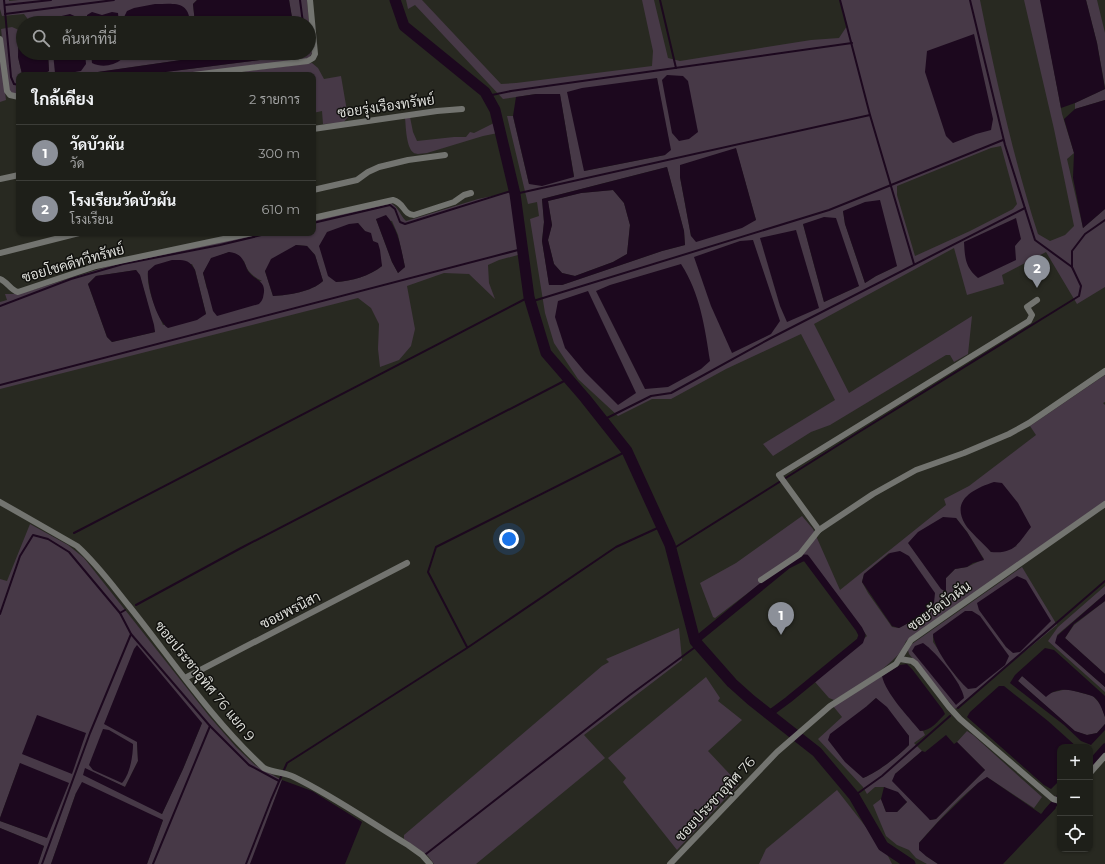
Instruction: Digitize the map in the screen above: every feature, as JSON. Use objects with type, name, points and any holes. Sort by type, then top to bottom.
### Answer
[{"type":"street","points":[[310,0],[311,16]]},
{"type":"street","points":[[0,39],[7,91],[10,95],[16,96]]},
{"type":"street","points":[[218,72],[310,60]]},
{"type":"street","name":"ซอยรุ่งเรืองทรัพย์","points":[[316,129],[437,111],[462,109]]},
{"type":"street","points":[[316,189],[357,180],[368,172],[379,167],[408,160],[445,155]]},
{"type":"street","points":[[0,179],[16,176]]},
{"type":"street","points":[[316,217],[393,200],[399,202],[407,213],[414,215],[444,206],[464,195],[471,193]]},
{"type":"street","points":[[0,252],[67,236]]},
{"type":"street","name":"ซอยโชคดีทวีทรัพย์","points":[[0,279],[5,281],[14,291],[18,292],[96,266],[238,236]]},
{"type":"street","points":[[819,530],[779,475],[1029,321],[1032,315],[1028,307],[1036,300]]},
{"type":"street","points":[[761,580],[800,554],[819,530],[873,494],[910,473],[930,464],[964,453],[1009,434],[1029,423],[1105,371]]},
{"type":"street","name":"ซอยประชาอุทิศ 76 แยก 9","points":[[0,502],[77,546],[88,556],[143,622],[229,733],[264,768],[270,771],[292,776],[311,786],[408,845],[422,855],[430,864]]},
{"type":"street","name":"ซอยวัดบัวผัน","points":[[777,752],[843,697],[896,664],[911,640],[1105,504]]},
{"type":"street","name":"ซอยพรนิสา","points":[[185,678],[407,563]]},
{"type":"street","points":[[900,659],[912,661],[916,664],[960,719],[1057,800]]},
{"type":"street","name":"ซอยประชาอุทิศ 76","points":[[670,864],[777,752]]},
{"type":"street","points":[[1093,770],[1105,756]]},
{"type":"shaded area","points":[[0,0],[197,0],[193,4],[194,16],[26,16],[24,14],[2,16]]},
{"type":"shaded area","points":[[197,0],[289,0],[292,16],[194,16],[193,4]]},
{"type":"shaded area","points":[[289,0],[307,0],[309,16],[292,16]]},
{"type":"shaded area","points":[[406,0],[422,0],[501,84],[652,66],[653,51],[642,0],[654,0],[668,58],[680,61],[811,40],[839,38],[847,26],[840,0],[980,0],[1006,118],[1029,205],[1038,234],[1050,241],[1065,235],[1074,226],[1054,129],[1024,0],[1042,0],[1062,114],[1074,153],[1067,159],[1083,228],[1105,209],[1105,287],[1077,304],[1046,252],[1002,275],[1004,284],[967,295],[954,248],[814,324],[849,393],[972,316],[968,354],[954,362],[950,355],[946,355],[830,425],[811,432],[773,456],[763,444],[835,400],[801,334],[726,369],[671,399],[652,399],[618,416],[578,379],[554,343],[545,313],[530,219],[539,216],[537,202],[528,204],[507,116],[513,116],[529,184],[574,176],[560,95],[536,94],[503,99],[415,5],[408,9]],"holes":[[[657,78],[661,103],[665,155],[584,171]],[[1001,146],[1017,204],[1013,209],[970,231],[915,256],[897,195],[897,186],[991,148]],[[736,149],[756,220],[691,236],[680,177],[680,166]],[[667,167],[684,231],[685,245],[662,251],[562,285],[549,284],[542,241],[544,222],[542,199]],[[843,211],[897,266],[865,283],[845,224]],[[803,224],[859,286],[824,302]]]},
{"type":"shaded area","points":[[1040,0],[1086,0],[1097,43],[1105,89],[1061,108]]},
{"type":"shaded area","points":[[1086,0],[1097,0],[1105,33],[1105,87],[1097,43]]},
{"type":"shaded area","points":[[155,4],[174,4],[187,10],[189,16],[124,16],[127,11],[134,8]]},
{"type":"shaded area","points":[[92,12],[102,15],[112,12],[118,13],[118,16],[87,16]]},
{"type":"shaded area","points":[[70,14],[74,16],[62,16]]},
{"type":"shaded area","points":[[12,27],[16,29],[16,60],[19,60],[22,72],[16,72],[16,95],[12,94],[8,89],[1,29]]},
{"type":"shaded area","points":[[974,34],[993,119],[991,130],[953,143],[946,136],[925,72],[927,51]]},
{"type":"shaded area","points":[[0,54],[6,100],[0,102]]},
{"type":"shaded area","points":[[19,60],[48,60],[49,71],[47,72],[22,72]]},
{"type":"shaded area","points":[[48,60],[181,60],[98,72],[47,72],[49,71]]},
{"type":"shaded area","points":[[54,60],[86,60],[86,64],[81,71],[55,72]]},
{"type":"shaded area","points":[[92,60],[120,60],[111,65],[104,66],[92,63]]},
{"type":"shaded area","points":[[181,60],[259,60],[165,72],[98,72]]},
{"type":"shaded area","points":[[259,60],[306,60],[206,72],[165,72]]},
{"type":"shaded area","points":[[312,63],[318,68],[324,79],[341,76],[348,117],[343,123],[323,124],[322,111],[316,112],[316,72],[241,72]]},
{"type":"shaded area","points":[[667,75],[683,76],[688,81],[698,132],[689,139],[679,141],[672,133],[662,80]]},
{"type":"shaded area","points":[[657,78],[671,150],[665,155],[584,171],[567,92],[582,88]]},
{"type":"shaded area","points":[[1105,89],[1105,100],[1075,109],[1075,103]]},
{"type":"shaded area","points":[[536,94],[560,94],[574,177],[542,186],[529,184],[513,116],[516,97]]},
{"type":"shaded area","points":[[1105,100],[1105,209],[1083,228],[1073,178],[1074,153],[1064,119],[1075,109]]},
{"type":"shaded area","points":[[410,117],[413,132],[417,141],[466,137],[470,132],[474,133],[496,122],[498,133],[427,153],[417,154],[414,153],[409,147],[407,137],[405,118]]},
{"type":"shaded area","points":[[736,148],[756,220],[742,228],[696,242],[691,236],[680,177],[680,165]]},
{"type":"shaded area","points":[[667,167],[684,231],[685,245],[662,251],[562,285],[549,285],[542,241],[544,222],[542,199]],"holes":[[[613,190],[624,203],[630,225],[627,254],[613,262],[575,276],[562,273],[554,264],[548,240],[552,225],[548,201],[581,193]]]},
{"type":"shaded area","points":[[613,190],[624,203],[630,225],[627,254],[613,262],[575,276],[562,273],[554,264],[548,240],[552,225],[548,201],[581,193]]},
{"type":"shaded area","points":[[512,192],[518,255],[499,260],[488,265],[489,283],[495,299],[469,274],[444,273],[407,286],[415,329],[411,346],[399,360],[380,367],[378,349],[379,324],[371,308],[358,298],[0,389],[0,302],[7,300],[5,294],[29,291],[119,263],[240,236],[316,236],[316,219],[391,203],[396,207],[406,221],[478,199]],"holes":[[[376,219],[392,221],[398,235],[405,267],[398,273],[392,262]],[[358,223],[373,241],[382,266],[366,275],[336,282]],[[296,245],[307,246],[315,255],[323,281],[312,288],[293,294],[273,296],[265,271]],[[229,252],[244,261],[250,273],[262,281],[207,289],[203,273],[211,259]],[[192,264],[195,270],[206,314],[163,325],[152,298],[148,271]],[[136,270],[140,276],[155,332],[112,342],[107,337],[88,284],[96,276]]]},
{"type":"shaded area","points":[[880,200],[897,266],[865,283],[845,224],[843,211],[865,202]]},
{"type":"shaded area","points":[[386,215],[397,233],[401,247],[405,267],[398,273],[392,262],[376,219]]},
{"type":"shaded area","points":[[824,217],[836,218],[859,286],[824,302],[803,224]]},
{"type":"shaded area","points":[[1016,218],[1021,239],[1015,246],[1016,260],[978,278],[970,270],[966,262],[964,242]]},
{"type":"shaded area","points":[[358,223],[365,231],[371,233],[373,241],[378,243],[382,266],[372,273],[336,282],[328,276],[319,246],[327,232],[349,224]]},
{"type":"shaded area","points":[[796,230],[819,308],[787,322],[780,306],[760,238]]},
{"type":"shaded area","points":[[753,240],[780,321],[771,334],[732,353],[711,306],[694,257],[740,241]]},
{"type":"shaded area","points":[[296,245],[307,246],[315,255],[323,281],[312,288],[293,294],[273,296],[265,271],[271,259]]},
{"type":"shaded area","points":[[229,252],[240,256],[250,274],[263,285],[264,292],[262,300],[259,304],[217,316],[213,311],[203,273],[211,258]]},
{"type":"shaded area","points":[[172,260],[186,261],[193,266],[206,314],[197,320],[168,328],[160,318],[153,302],[149,285],[148,271],[155,265]]},
{"type":"shaded area","points":[[681,264],[693,287],[701,311],[710,361],[701,369],[668,387],[645,389],[596,291],[610,285]]},
{"type":"shaded area","points":[[136,270],[140,275],[155,332],[112,342],[107,337],[88,284],[96,276]]},
{"type":"shaded area","points":[[588,291],[636,393],[618,405],[585,372],[565,348],[555,317],[558,301]]},
{"type":"shaded area","points":[[1105,375],[1105,402],[1103,403],[1105,405],[1105,501],[906,641],[899,653],[891,662],[868,680],[834,700],[829,698],[815,682],[867,636],[807,555],[804,560],[797,559],[769,577],[715,618],[713,617],[700,583],[736,563],[802,516],[813,529],[840,590],[946,505],[944,499],[969,486],[1036,435],[1030,426]],"holes":[[[956,518],[984,559],[967,567],[955,569],[946,578]],[[982,541],[1017,546],[991,552]],[[889,553],[934,603],[914,620],[899,628],[892,627],[862,582],[864,574]]]},
{"type":"shaded area","points":[[994,482],[1002,483],[1018,503],[1031,527],[1015,547],[999,552],[991,552],[965,524],[961,516],[962,502],[966,497],[979,488]]},
{"type":"shaded area","points":[[943,517],[956,518],[967,532],[984,560],[973,563],[967,567],[955,569],[946,578],[946,592],[941,589],[908,543],[918,532]]},
{"type":"shaded area","points":[[30,524],[68,545],[84,558],[209,716],[236,747],[255,765],[282,780],[251,864],[147,864],[163,820],[76,793],[51,864],[38,864],[44,846],[0,828],[0,821],[47,838],[20,763],[0,818],[0,579],[7,581]],"holes":[[[202,723],[162,814],[85,769],[125,787],[138,761],[137,742]]]},
{"type":"shaded area","points":[[900,551],[909,556],[935,593],[934,603],[930,607],[914,620],[899,628],[892,626],[862,582],[864,574],[890,553]]},
{"type":"shaded area","points":[[1022,567],[1057,625],[955,709],[909,654],[908,650],[912,644]],"holes":[[[933,634],[960,682],[933,642]]]},
{"type":"shaded area","points":[[1017,576],[1026,580],[1051,621],[1020,652],[1013,653],[1006,647],[979,610],[977,603]]},
{"type":"shaded area","points":[[1105,586],[1105,594],[1057,635],[1063,650],[1105,687],[1105,692],[1048,641],[1058,627]]},
{"type":"shaded area","points":[[1105,594],[1105,601],[1074,624],[1065,638],[1105,674],[1105,687],[1055,643],[1057,636]]},
{"type":"shaded area","points":[[1105,601],[1105,674],[1065,638],[1074,625]]},
{"type":"shaded area","points":[[965,611],[972,611],[980,616],[1009,656],[1005,665],[976,688],[968,689],[941,656],[934,641],[933,634]]},
{"type":"shaded area","points":[[679,628],[682,660],[584,735],[605,758],[476,864],[434,864],[428,856],[404,839],[404,835],[602,666],[609,662],[606,659]]},
{"type":"shaded area","points":[[923,643],[941,660],[959,684],[964,698],[956,705],[912,651],[915,646]]},
{"type":"shaded area","points":[[137,645],[202,723],[162,814],[83,775],[85,768],[125,787],[138,761],[137,742],[104,724],[134,649]]},
{"type":"shaded area","points":[[1045,648],[1054,650],[1105,696],[1105,717],[1102,708],[1094,697],[1072,691],[1058,690],[1046,697],[1022,676],[1018,681],[1075,731],[1087,735],[1097,733],[1105,724],[1105,730],[1092,744],[1081,741],[1064,725],[1010,683],[1015,675]]},
{"type":"shaded area","points":[[907,664],[945,714],[934,725],[924,731],[920,731],[898,705],[884,683],[882,676],[900,665]]},
{"type":"shaded area","points":[[882,676],[925,735],[914,743],[922,751],[895,774],[930,820],[936,819],[985,770],[957,742],[967,731],[1042,797],[1034,808],[987,777],[960,799],[919,843],[926,856],[938,864],[927,864],[916,858],[909,850],[897,845],[886,836],[873,805],[881,799],[886,812],[897,812],[907,802],[884,787],[875,787],[867,794],[863,787],[818,739],[842,717],[833,706]],"holes":[[[876,698],[909,736],[909,745],[904,750],[881,768],[863,778],[867,706]]]},
{"type":"shaded area","points":[[1022,676],[1050,693],[1067,689],[1093,696],[1101,705],[1105,717],[1105,724],[1097,733],[1087,735],[1074,731],[1018,681]]},
{"type":"shaded area","points":[[706,677],[720,698],[718,701],[742,720],[708,751],[739,784],[677,850],[623,782],[626,778],[608,758]]},
{"type":"shaded area","points":[[999,686],[1004,686],[1048,721],[1074,744],[1057,744],[1057,783],[1051,789],[1044,785],[967,717],[970,712]]},
{"type":"shaded area","points":[[876,698],[887,707],[909,736],[909,745],[887,764],[863,778],[845,762],[828,740],[830,734]]},
{"type":"shaded area","points":[[37,715],[86,733],[72,774],[22,754]]},
{"type":"shaded area","points":[[103,729],[109,730],[133,744],[130,765],[127,775],[122,783],[93,770],[89,765]]},
{"type":"shaded area","points":[[946,735],[954,744],[957,742],[985,770],[936,819],[930,820],[892,781],[895,774],[922,751],[925,752]]},
{"type":"shaded area","points":[[20,763],[69,783],[47,838],[0,821]]},
{"type":"shaded area","points":[[987,777],[1041,814],[1051,803],[1056,808],[1003,864],[938,864],[919,850],[919,843],[978,783]]},
{"type":"shaded area","points":[[282,780],[312,791],[362,822],[345,864],[250,864]]},
{"type":"shaded area","points":[[82,782],[163,820],[147,864],[51,864],[76,793]]},
{"type":"shaded area","points":[[884,787],[898,792],[907,802],[897,812],[886,812],[881,799]]},
{"type":"shaded area","points":[[837,790],[887,854],[892,864],[759,864],[766,849]]},
{"type":"shaded area","points":[[0,828],[44,846],[38,864],[0,864]]},
{"type":"waterway","points":[[4,0],[11,77],[14,84],[16,84]]},
{"type":"waterway","points":[[5,5],[51,0]]},
{"type":"waterway","points":[[5,14],[114,0]]},
{"type":"waterway","points":[[300,0],[302,16]]},
{"type":"waterway","points":[[395,0],[404,26],[485,92],[495,110],[515,194],[529,297],[546,353],[585,398],[627,451],[670,545],[695,641],[732,683],[751,700],[817,752],[854,796],[883,846],[910,864]]},
{"type":"waterway","points":[[660,0],[676,68]]},
{"type":"waterway","points":[[840,0],[870,115],[914,264]]},
{"type":"waterway","points":[[671,550],[1079,296],[1081,286],[1072,267],[1035,240],[1005,145],[970,0]]},
{"type":"waterway","points":[[487,96],[511,91],[852,43]]},
{"type":"waterway","points":[[515,194],[870,115]]},
{"type":"waterway","points":[[530,302],[829,210],[1003,140]]},
{"type":"waterway","points":[[316,222],[390,205],[395,209],[400,222],[405,224],[514,190]]},
{"type":"waterway","points":[[603,420],[651,396],[671,393],[771,338],[1025,208]]},
{"type":"waterway","points":[[1072,267],[1072,251],[1085,234],[1105,220]]},
{"type":"waterway","points":[[0,306],[71,279],[123,264],[258,236]]},
{"type":"waterway","points":[[0,385],[522,249]]},
{"type":"waterway","points":[[74,533],[529,297]]},
{"type":"waterway","points":[[136,605],[241,548],[568,379]]},
{"type":"waterway","points":[[467,647],[428,572],[436,547],[627,451]]},
{"type":"waterway","points":[[246,864],[287,763],[467,648],[616,547],[662,526]]},
{"type":"waterway","points":[[0,614],[20,556],[33,535],[48,539],[69,552],[120,613]]},
{"type":"waterway","points":[[695,641],[788,565],[802,558],[806,558],[862,635],[860,641],[769,714]]},
{"type":"waterway","points":[[958,708],[1105,581]]},
{"type":"waterway","points":[[42,864],[90,733],[131,634],[120,613],[125,610]]},
{"type":"waterway","points":[[131,634],[210,726],[249,765],[279,781]]},
{"type":"waterway","points":[[426,854],[630,695],[698,645]]},
{"type":"waterway","points":[[854,796],[882,776],[950,716]]},
{"type":"waterway","points":[[153,864],[210,726]]},
{"type":"waterway","points":[[1093,761],[1105,747]]},
{"type":"waterway","points":[[1047,812],[1057,800]]},
{"type":"place","name":"โรงเรียนวัดบัวผัน","points":[[1037,288]]},
{"type":"place","name":"วัดบัวผัน","points":[[781,635]]}]
